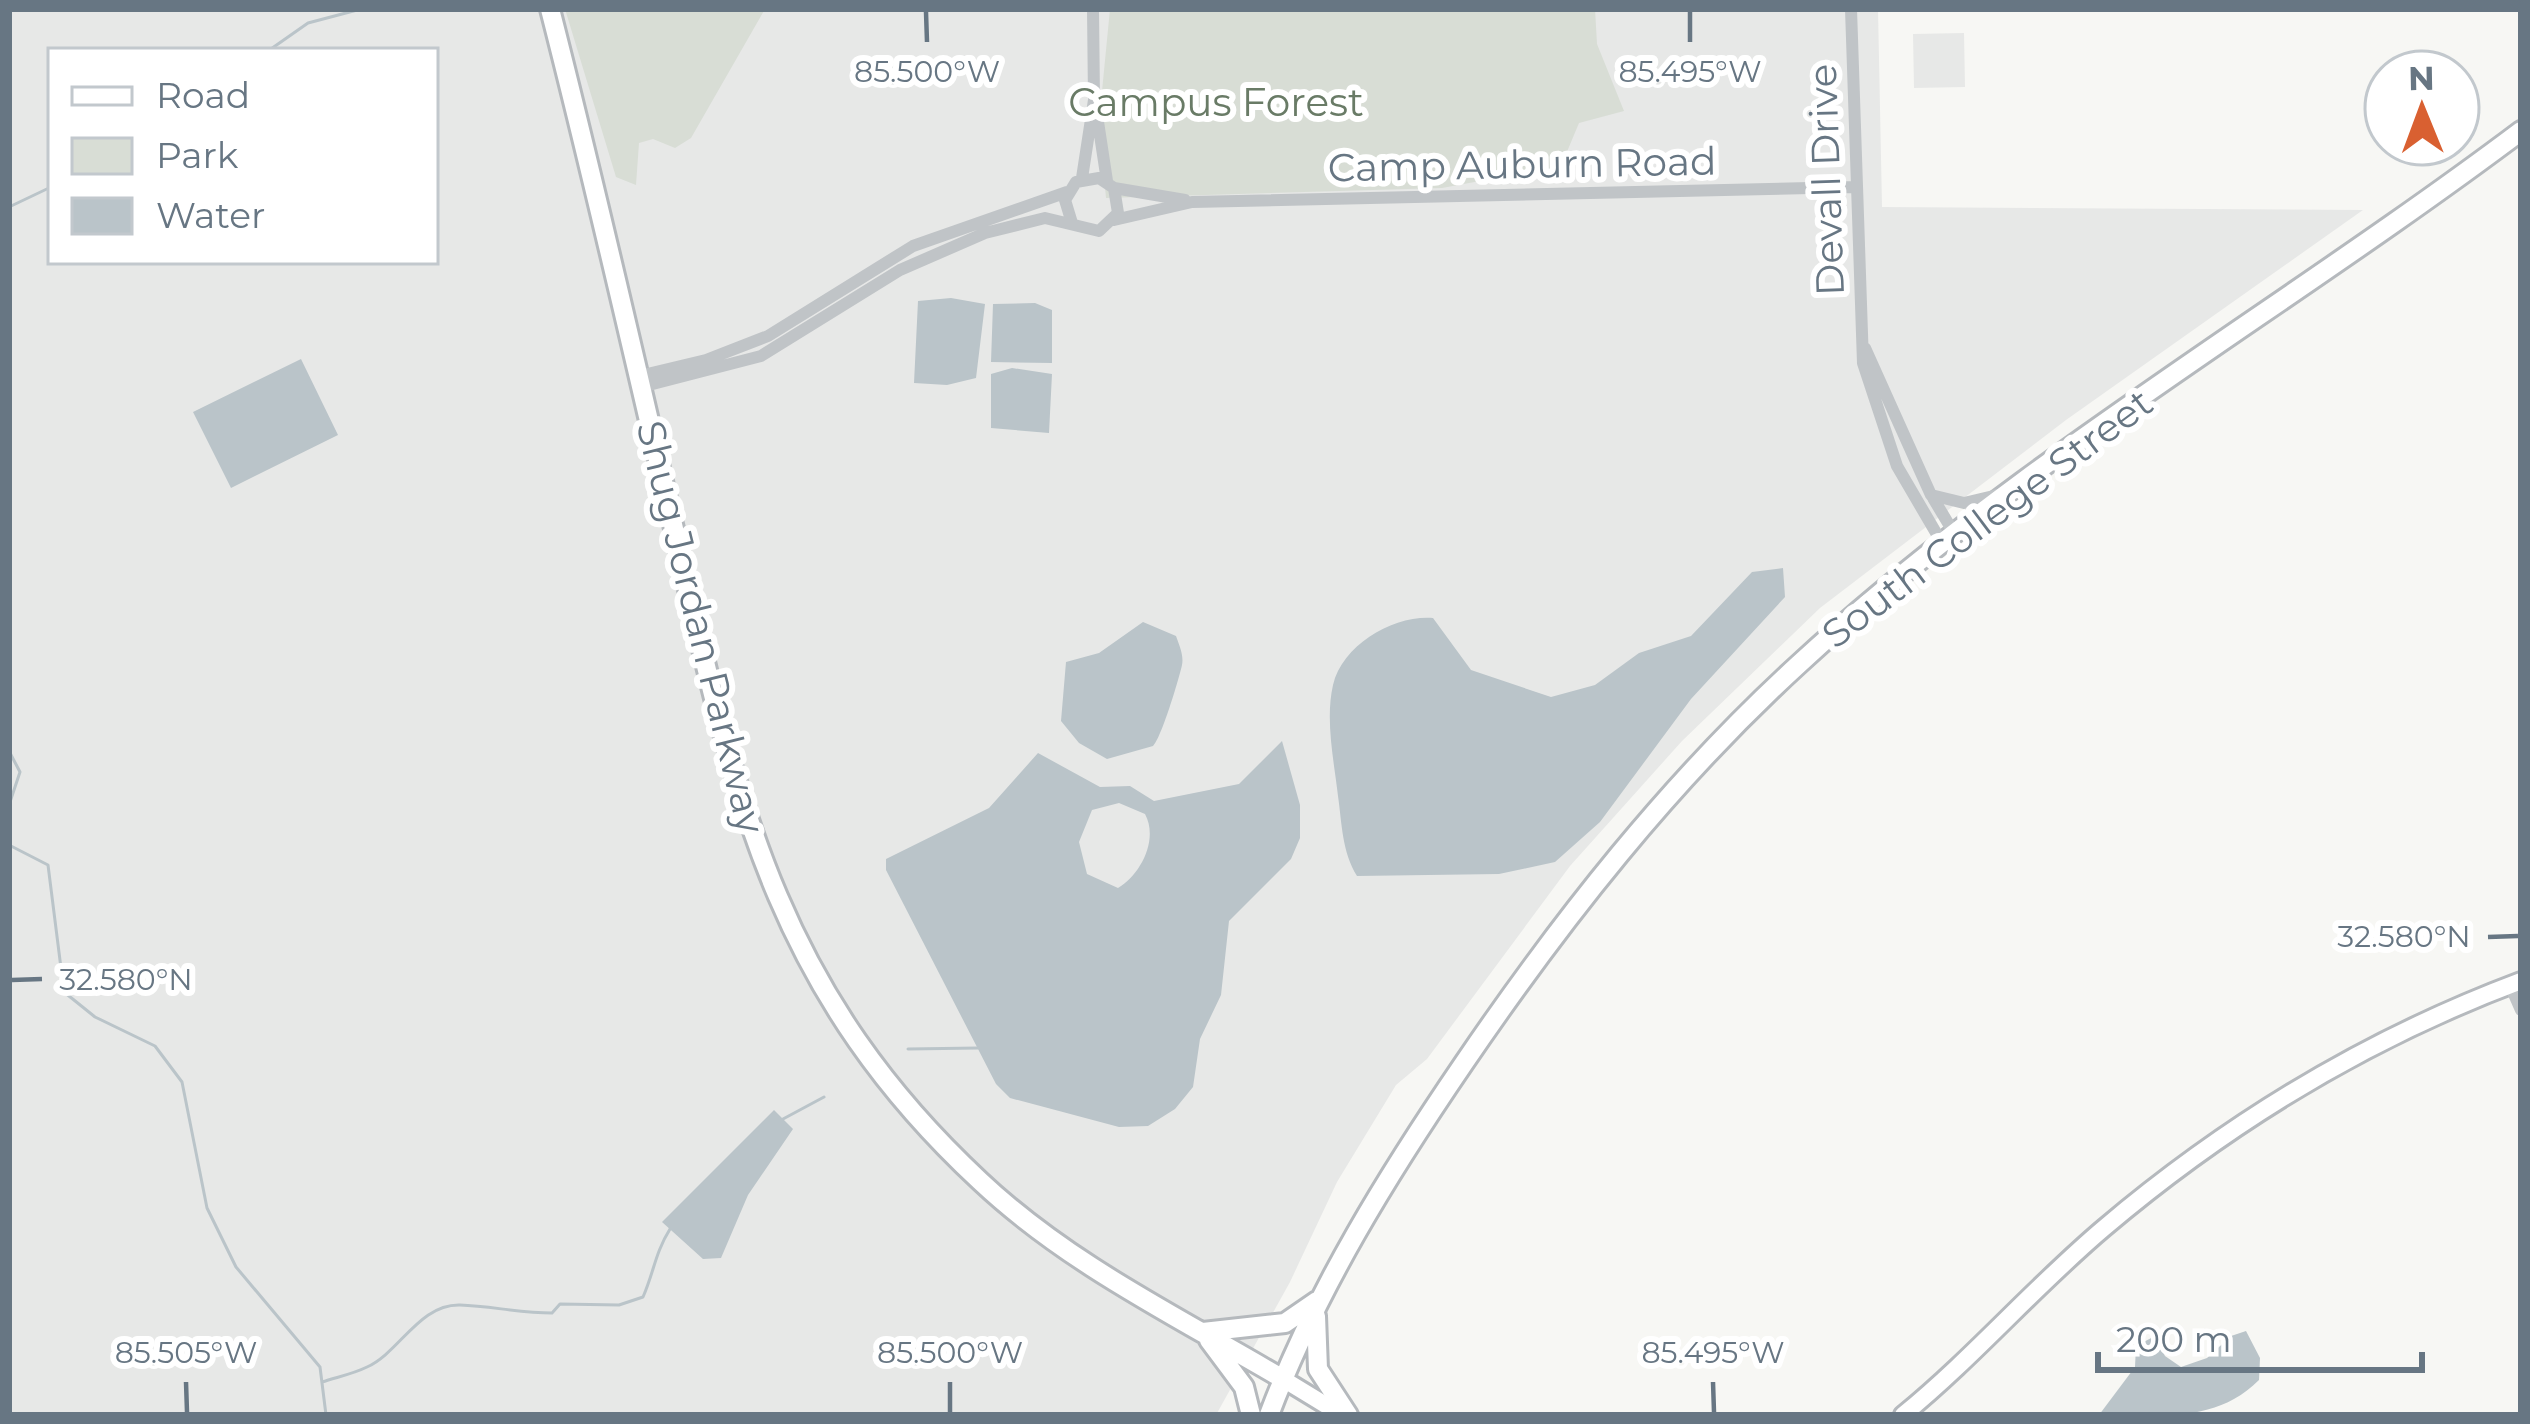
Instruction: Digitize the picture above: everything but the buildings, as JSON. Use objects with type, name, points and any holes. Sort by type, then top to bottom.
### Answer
[{"type":"main road","name":"Shug Jordan Parkway","points":[[550,9],[740,802],[767,881],[825,993],[884,1077],[980,1181],[1048,1238],[1283,1379]]},
{"type":"main road","name":"South College Street","points":[[1268,1415],[1320,1303],[1412,1137],[1532,962],[1667,797],[1800,662],[1948,538],[2521,130]]},
{"type":"main road","points":[[1903,1415],[2101,1231],[2222,1137],[2353,1058],[2516,983]]},
{"type":"main road","points":[[1203,1332],[1285,1323],[1320,1303]]},
{"type":"main road","points":[[1320,1303],[1316,1362],[1345,1415]]},
{"type":"main road","points":[[1203,1332],[1244,1387],[1251,1415]]},
{"type":"main road","points":[[1283,1379],[1345,1415]]},
{"type":"street","points":[[640,381],[768,336],[913,246],[1067,192],[1082,178],[1094,100],[1093,9]]},
{"type":"street","name":"Devall Drive","points":[[1851,9],[1856,284],[1865,348]]},
{"type":"street","points":[[640,381],[728,368],[761,356],[900,270],[985,233],[1030,220],[1099,231],[1114,220],[1120,204],[1111,185],[1094,100]]},
{"type":"street","points":[[1082,178],[1111,185]]},
{"type":"street","name":"Camp Auburn Road","points":[[1111,185],[1192,202]]},
{"type":"street","name":"Camp Auburn Road","points":[[1114,220],[1192,202],[1854,187]]},
{"type":"street","points":[[1067,192],[1065,208],[1072,224]]},
{"type":"street","points":[[1865,348],[1948,538]]},
{"type":"street","points":[[1865,348],[1867,381],[1897,466],[1948,538]]},
{"type":"street","points":[[1931,495],[1964,503],[2009,492]]},
{"type":"street","points":[[2516,983],[2521,1010]]},
{"type":"shaded area","points":[[9,9],[1878,9],[1882,207],[2363,210],[2066,420],[1820,608],[1682,741],[1570,866],[1427,1059],[1396,1085],[1337,1182],[1290,1282],[1216,1415],[9,1415]]},
{"type":"shaded area","points":[[1964,33],[1965,87],[1914,88],[1913,34]]},
{"type":"green space","points":[[565,9],[765,9],[691,138],[675,148],[653,139],[639,143],[636,185],[616,177]]},
{"type":"green space","name":"Campus Forest","points":[[1110,9],[1595,9],[1597,44],[1624,111],[1579,123],[1561,166],[1442,188],[1106,198],[1099,122]]},
{"type":"water","points":[[951,298],[985,304],[976,378],[947,385],[914,383],[918,301]]},
{"type":"water","points":[[1035,303],[1052,310],[1052,363],[991,362],[993,304]]},
{"type":"water","points":[[301,359],[338,435],[231,488],[193,412]]},
{"type":"water","points":[[1012,368],[1052,374],[1049,433],[991,428],[991,374]]},
{"type":"water","points":[[1783,568],[1785,597],[1691,699],[1600,822],[1555,862],[1499,874],[1357,876],[1343,838],[1330,712],[1339,670],[1372,635],[1402,621],[1433,618],[1471,670],[1551,697],[1595,685],[1639,653],[1691,636],[1752,572]]},
{"type":"water","points":[[1143,622],[1176,636],[1180,672],[1153,746],[1107,759],[1079,743],[1061,721],[1066,662],[1099,653]]},
{"type":"water","points":[[1282,741],[1300,805],[1300,838],[1291,859],[1229,921],[1221,995],[1200,1039],[1193,1087],[1175,1109],[1148,1126],[1119,1127],[1010,1098],[996,1084],[886,870],[886,859],[989,808],[1038,753],[1100,787],[1130,786],[1154,801],[1239,784]],"holes":[[[1119,803],[1145,814],[1150,835],[1145,856],[1133,875],[1118,888],[1087,874],[1079,842],[1092,810]]]},
{"type":"water","points":[[774,1110],[793,1129],[748,1195],[721,1258],[703,1259],[662,1222]]},
{"type":"water","points":[[2246,1331],[2260,1358],[2259,1380],[2242,1394],[2185,1414],[2099,1415],[2135,1367],[2136,1346],[2155,1336],[2165,1356],[2181,1367],[2207,1358],[2231,1336]]},
{"type":"waterway","points":[[272,48],[308,23],[361,9]]},
{"type":"waterway","points":[[9,207],[48,188]]},
{"type":"waterway","points":[[9,751],[20,772],[9,805]]},
{"type":"waterway","points":[[9,845],[48,865],[64,992],[95,1017],[155,1046],[182,1082],[207,1208],[236,1267],[320,1367],[326,1415]]},
{"type":"waterway","points":[[908,1049],[978,1048]]},
{"type":"waterway","points":[[783,1119],[824,1097]]},
{"type":"waterway","points":[[322,1382],[379,1360],[421,1320],[446,1307],[552,1313],[560,1304],[619,1305],[643,1297],[670,1229]]}]
